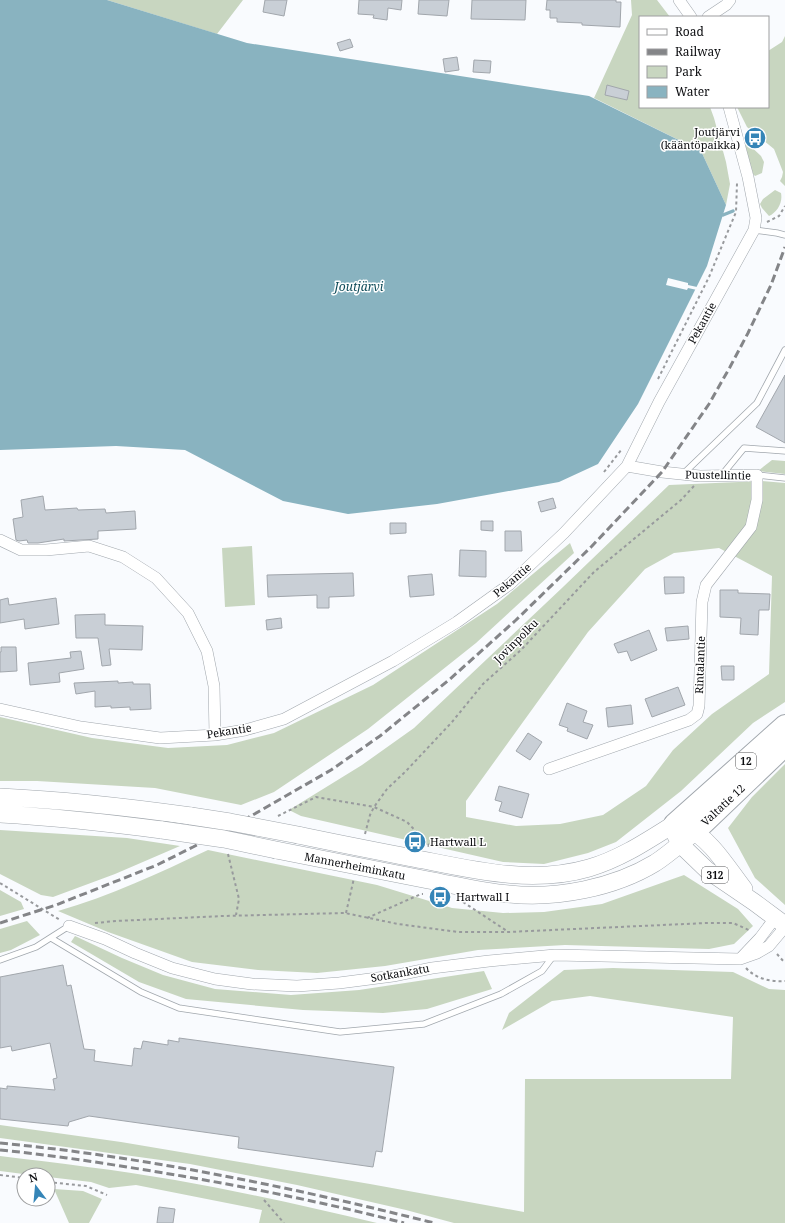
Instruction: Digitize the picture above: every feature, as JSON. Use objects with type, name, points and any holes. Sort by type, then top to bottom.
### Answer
[{"type":"highway","name":"Valtatie 12","points":[[674,824],[785,725]]},
{"type":"highway","name":"Valtatie 12","points":[[696,831],[785,746]]},
{"type":"main road","name":"Mannerheiminkatu","points":[[0,797],[37,798],[117,806],[191,816],[230,822],[486,872],[519,876],[564,874],[589,868],[614,859],[636,848],[674,824]]},
{"type":"main road","name":"Mannerheiminkatu","points":[[0,814],[115,824],[224,839],[471,888],[508,894],[533,895],[555,895],[574,892],[636,872],[668,854],[696,831]]},
{"type":"main road","name":"312","points":[[754,902],[714,851],[696,831],[686,826],[674,824],[675,835],[680,844],[707,870],[782,923]]},
{"type":"street","points":[[679,0],[690,16]]},
{"type":"street","points":[[710,16],[726,5],[730,0]]},
{"type":"street","name":"Pekantie","points":[[0,709],[81,727],[160,738],[215,735],[245,730],[284,719],[393,661],[457,622],[510,584],[564,533],[627,466],[659,402],[754,230],[756,218],[748,177],[729,108]]},
{"type":"street","name":"Puustellintie","points":[[627,466],[683,475],[757,475]]},
{"type":"street","name":"Rintalantie","points":[[549,769],[689,720],[697,714],[699,706],[702,602],[706,585],[751,527],[757,500],[757,475]]},
{"type":"street","points":[[0,540],[21,550],[46,550],[89,546],[123,557],[156,578],[188,613],[207,651],[214,686],[215,735]]},
{"type":"street","points":[[740,959],[760,938],[782,923]]},
{"type":"street","name":"Sotkankatu","points":[[69,926],[105,939],[172,968],[215,979],[252,984],[298,986],[339,983],[393,976],[432,968],[554,955],[740,959],[757,953],[769,946],[782,923]]},
{"type":"lane","points":[[754,230],[785,235]]},
{"type":"lane","points":[[683,475],[757,403],[785,350]]},
{"type":"lane","points":[[721,476],[744,448],[785,451]]},
{"type":"lane","name":"Puustellintie","points":[[757,475],[785,478]]},
{"type":"lane","points":[[0,960],[36,947],[69,926]]},
{"type":"lane","points":[[51,938],[141,992],[178,1008],[340,1032],[424,1024],[501,994],[542,971],[554,955]]},
{"type":"path","points":[[656,381],[710,277],[736,212],[737,180]]},
{"type":"path","points":[[754,230],[779,216],[785,206]]},
{"type":"path","points":[[603,474],[625,443]]},
{"type":"path","name":"Jovinpolku","points":[[365,835],[374,807],[387,789],[452,722],[483,684],[521,650],[594,572],[681,500],[700,476]]},
{"type":"path","points":[[273,819],[316,797],[374,807],[407,822],[429,845]]},
{"type":"path","points":[[228,854],[239,899],[236,915]]},
{"type":"path","points":[[346,913],[355,877]]},
{"type":"path","points":[[0,883],[69,926]]},
{"type":"path","points":[[367,918],[421,894]]},
{"type":"path","points":[[460,900],[508,932]]},
{"type":"path","points":[[92,923],[236,915],[346,913],[398,924],[458,932],[508,932],[733,923],[751,931],[760,938]]},
{"type":"path","points":[[769,946],[785,963]]},
{"type":"path","points":[[740,959],[748,970],[761,978],[775,981],[785,981]]},
{"type":"path","points":[[0,1175],[16,1177]]},
{"type":"path","points":[[56,1183],[86,1186],[107,1195]]},
{"type":"path","points":[[264,1200],[284,1223]]},
{"type":"green space","points":[[107,0],[243,0],[217,34]]},
{"type":"green space","points":[[631,0],[657,0],[669,16],[639,16],[639,108],[710,108],[726,162],[730,184],[726,205],[701,151],[594,98],[632,15]]},
{"type":"green space","points":[[785,36],[785,186],[780,181],[783,172],[774,149],[747,127],[738,108],[769,108],[769,50],[782,42]]},
{"type":"green space","points":[[745,141],[761,156],[764,162],[762,173],[755,176],[753,174],[744,142]]},
{"type":"green space","points":[[775,190],[781,193],[781,200],[777,210],[769,216],[760,204],[763,199]]},
{"type":"green space","points":[[772,460],[785,461],[785,474],[758,471]]},
{"type":"green space","points":[[762,481],[785,483],[785,702],[753,723],[681,791],[616,842],[588,853],[544,864],[503,862],[301,816],[289,810],[362,765],[414,728],[669,485]],"holes":[[[719,548],[772,576],[769,674],[712,714],[673,750],[646,786],[603,815],[560,824],[516,826],[466,817],[466,801],[588,632],[645,569],[674,553]]]},
{"type":"green space","points":[[570,543],[574,553],[476,643],[368,729],[274,792],[241,805],[155,788],[37,781],[0,781],[0,717],[92,738],[168,748],[227,745],[274,733],[373,685],[497,604]]},
{"type":"green space","points":[[252,546],[255,605],[225,607],[222,548]]},
{"type":"green space","points":[[785,764],[785,905],[755,878],[728,828],[752,797]]},
{"type":"green space","points":[[0,830],[127,838],[180,846],[115,874],[53,897],[41,895],[0,874]]},
{"type":"green space","points":[[208,850],[377,885],[452,908],[503,913],[544,912],[602,904],[684,875],[738,909],[753,926],[734,944],[709,949],[565,945],[478,950],[385,966],[317,973],[258,970],[192,962],[108,932],[58,911],[115,891]]},
{"type":"green space","points":[[0,890],[21,902],[24,909],[0,916]]},
{"type":"green space","points":[[27,921],[40,935],[11,950],[0,953],[0,929]]},
{"type":"green space","points":[[75,936],[163,975],[215,989],[291,995],[359,990],[484,971],[492,989],[427,1009],[383,1013],[303,1010],[186,999],[139,982],[71,942]]},
{"type":"green space","points":[[613,968],[733,972],[769,989],[785,990],[785,1223],[454,1223],[406,1210],[297,1185],[190,1164],[0,1138],[0,1125],[121,1142],[370,1184],[524,1212],[525,1079],[731,1079],[733,1017],[590,996],[552,1001],[502,1030],[509,1013],[564,970]]},
{"type":"green space","points":[[0,1156],[109,1170],[175,1180],[226,1190],[377,1223],[259,1223],[262,1210],[136,1185],[109,1188],[91,1182],[56,1178],[56,1167],[16,1167],[16,1173],[0,1171]]},
{"type":"green space","points":[[56,1189],[83,1191],[102,1199],[89,1223],[69,1223],[56,1194]]},
{"type":"water","name":"Joutjärvi","points":[[0,0],[107,0],[247,43],[589,96],[701,151],[726,205],[707,266],[638,404],[598,464],[559,482],[437,504],[348,514],[283,501],[185,450],[116,446],[0,450]]},
{"type":"pier","points":[[668,278],[688,283],[688,285],[697,287],[697,290],[688,288],[687,290],[666,285]]},
{"type":"building","points":[[265,0],[287,0],[284,16],[263,12]]},
{"type":"building","points":[[359,0],[402,0],[401,10],[388,8],[387,20],[373,18],[374,15],[358,14]]},
{"type":"building","points":[[419,0],[449,0],[447,16],[418,14]]},
{"type":"building","points":[[472,0],[526,0],[525,20],[471,19]]},
{"type":"building","points":[[547,0],[616,0],[616,2],[621,2],[620,27],[557,22],[557,18],[550,18],[550,10],[546,10]]},
{"type":"building","points":[[350,39],[353,47],[340,51],[337,43]]},
{"type":"building","points":[[457,57],[459,70],[445,72],[443,59]]},
{"type":"building","points":[[474,60],[491,61],[490,73],[473,72]]},
{"type":"building","points":[[607,85],[629,91],[627,100],[605,95]]},
{"type":"building","points":[[785,375],[785,443],[756,427]]},
{"type":"building","points":[[43,496],[45,510],[77,508],[78,510],[105,509],[106,513],[135,511],[136,529],[98,531],[98,539],[64,541],[64,539],[38,543],[28,543],[27,540],[16,540],[13,519],[23,517],[21,500]]},
{"type":"building","points":[[553,498],[556,508],[541,512],[538,502]]},
{"type":"building","points":[[481,521],[493,521],[493,531],[481,530]]},
{"type":"building","points":[[390,523],[406,523],[406,533],[390,534]]},
{"type":"building","points":[[505,531],[521,531],[522,551],[505,551]]},
{"type":"building","points":[[460,550],[486,551],[486,577],[459,576]]},
{"type":"building","points":[[353,573],[354,596],[329,597],[329,608],[317,608],[317,595],[268,597],[267,575]]},
{"type":"building","points":[[432,574],[434,595],[410,597],[408,576]]},
{"type":"building","points":[[664,577],[684,577],[684,593],[665,594]]},
{"type":"building","points":[[720,590],[738,590],[738,593],[770,594],[769,610],[759,610],[758,635],[740,634],[741,618],[720,617]]},
{"type":"building","points":[[8,598],[9,605],[56,598],[59,624],[25,629],[24,619],[0,623],[0,600]]},
{"type":"building","points":[[105,614],[105,625],[143,626],[142,650],[109,649],[111,665],[102,666],[98,638],[76,638],[75,615]]},
{"type":"building","points":[[281,618],[282,628],[267,630],[266,620]]},
{"type":"building","points":[[688,626],[689,639],[667,641],[665,628]]},
{"type":"building","points":[[649,630],[657,650],[631,661],[627,651],[618,653],[614,644]]},
{"type":"building","points":[[1,647],[16,647],[17,671],[0,672]]},
{"type":"building","points":[[81,651],[84,669],[59,673],[60,682],[30,685],[28,663],[71,658],[70,652]]},
{"type":"building","points":[[721,666],[734,666],[734,680],[722,680]]},
{"type":"building","points":[[118,681],[118,683],[133,682],[133,684],[150,684],[151,709],[130,710],[130,707],[95,707],[95,691],[76,694],[74,683]]},
{"type":"building","points":[[678,687],[685,705],[652,717],[645,699]]},
{"type":"building","points":[[567,703],[587,711],[583,722],[593,725],[587,739],[567,731],[568,728],[559,725]]},
{"type":"building","points":[[631,705],[633,724],[608,727],[606,708]]},
{"type":"building","points":[[528,733],[542,742],[530,760],[516,751]]},
{"type":"building","points":[[499,786],[529,794],[522,818],[499,811],[502,802],[495,800]]},
{"type":"building","points":[[63,965],[67,986],[71,985],[84,1049],[95,1050],[94,1061],[132,1066],[134,1048],[141,1049],[143,1041],[168,1045],[168,1040],[179,1042],[179,1038],[394,1067],[382,1152],[376,1151],[373,1167],[238,1148],[239,1137],[89,1116],[69,1122],[68,1126],[0,1119],[0,1088],[7,1089],[7,1086],[55,1090],[53,1079],[57,1078],[50,1043],[12,1051],[11,1046],[0,1048],[0,977]]},
{"type":"building","points":[[159,1207],[175,1209],[173,1223],[157,1223]]},
{"type":"waterway","points":[[723,215],[733,211]]},
{"type":"railway","points":[[0,923],[56,905],[157,865],[251,816],[331,770],[380,736],[450,679],[516,620],[592,546],[662,472],[709,404],[730,367],[771,285],[785,247]]},
{"type":"railway","points":[[0,1143],[109,1156],[164,1165],[326,1197],[434,1223]]},
{"type":"railway","points":[[0,1150],[46,1155],[210,1181],[321,1203],[404,1223]]},
{"type":"place","name":"Joutjärvi (kääntöpaikka)","points":[[755,138]]},
{"type":"place","name":"Hartwall L","points":[[415,842]]},
{"type":"place","name":"Hartwall I","points":[[440,897]]}]
